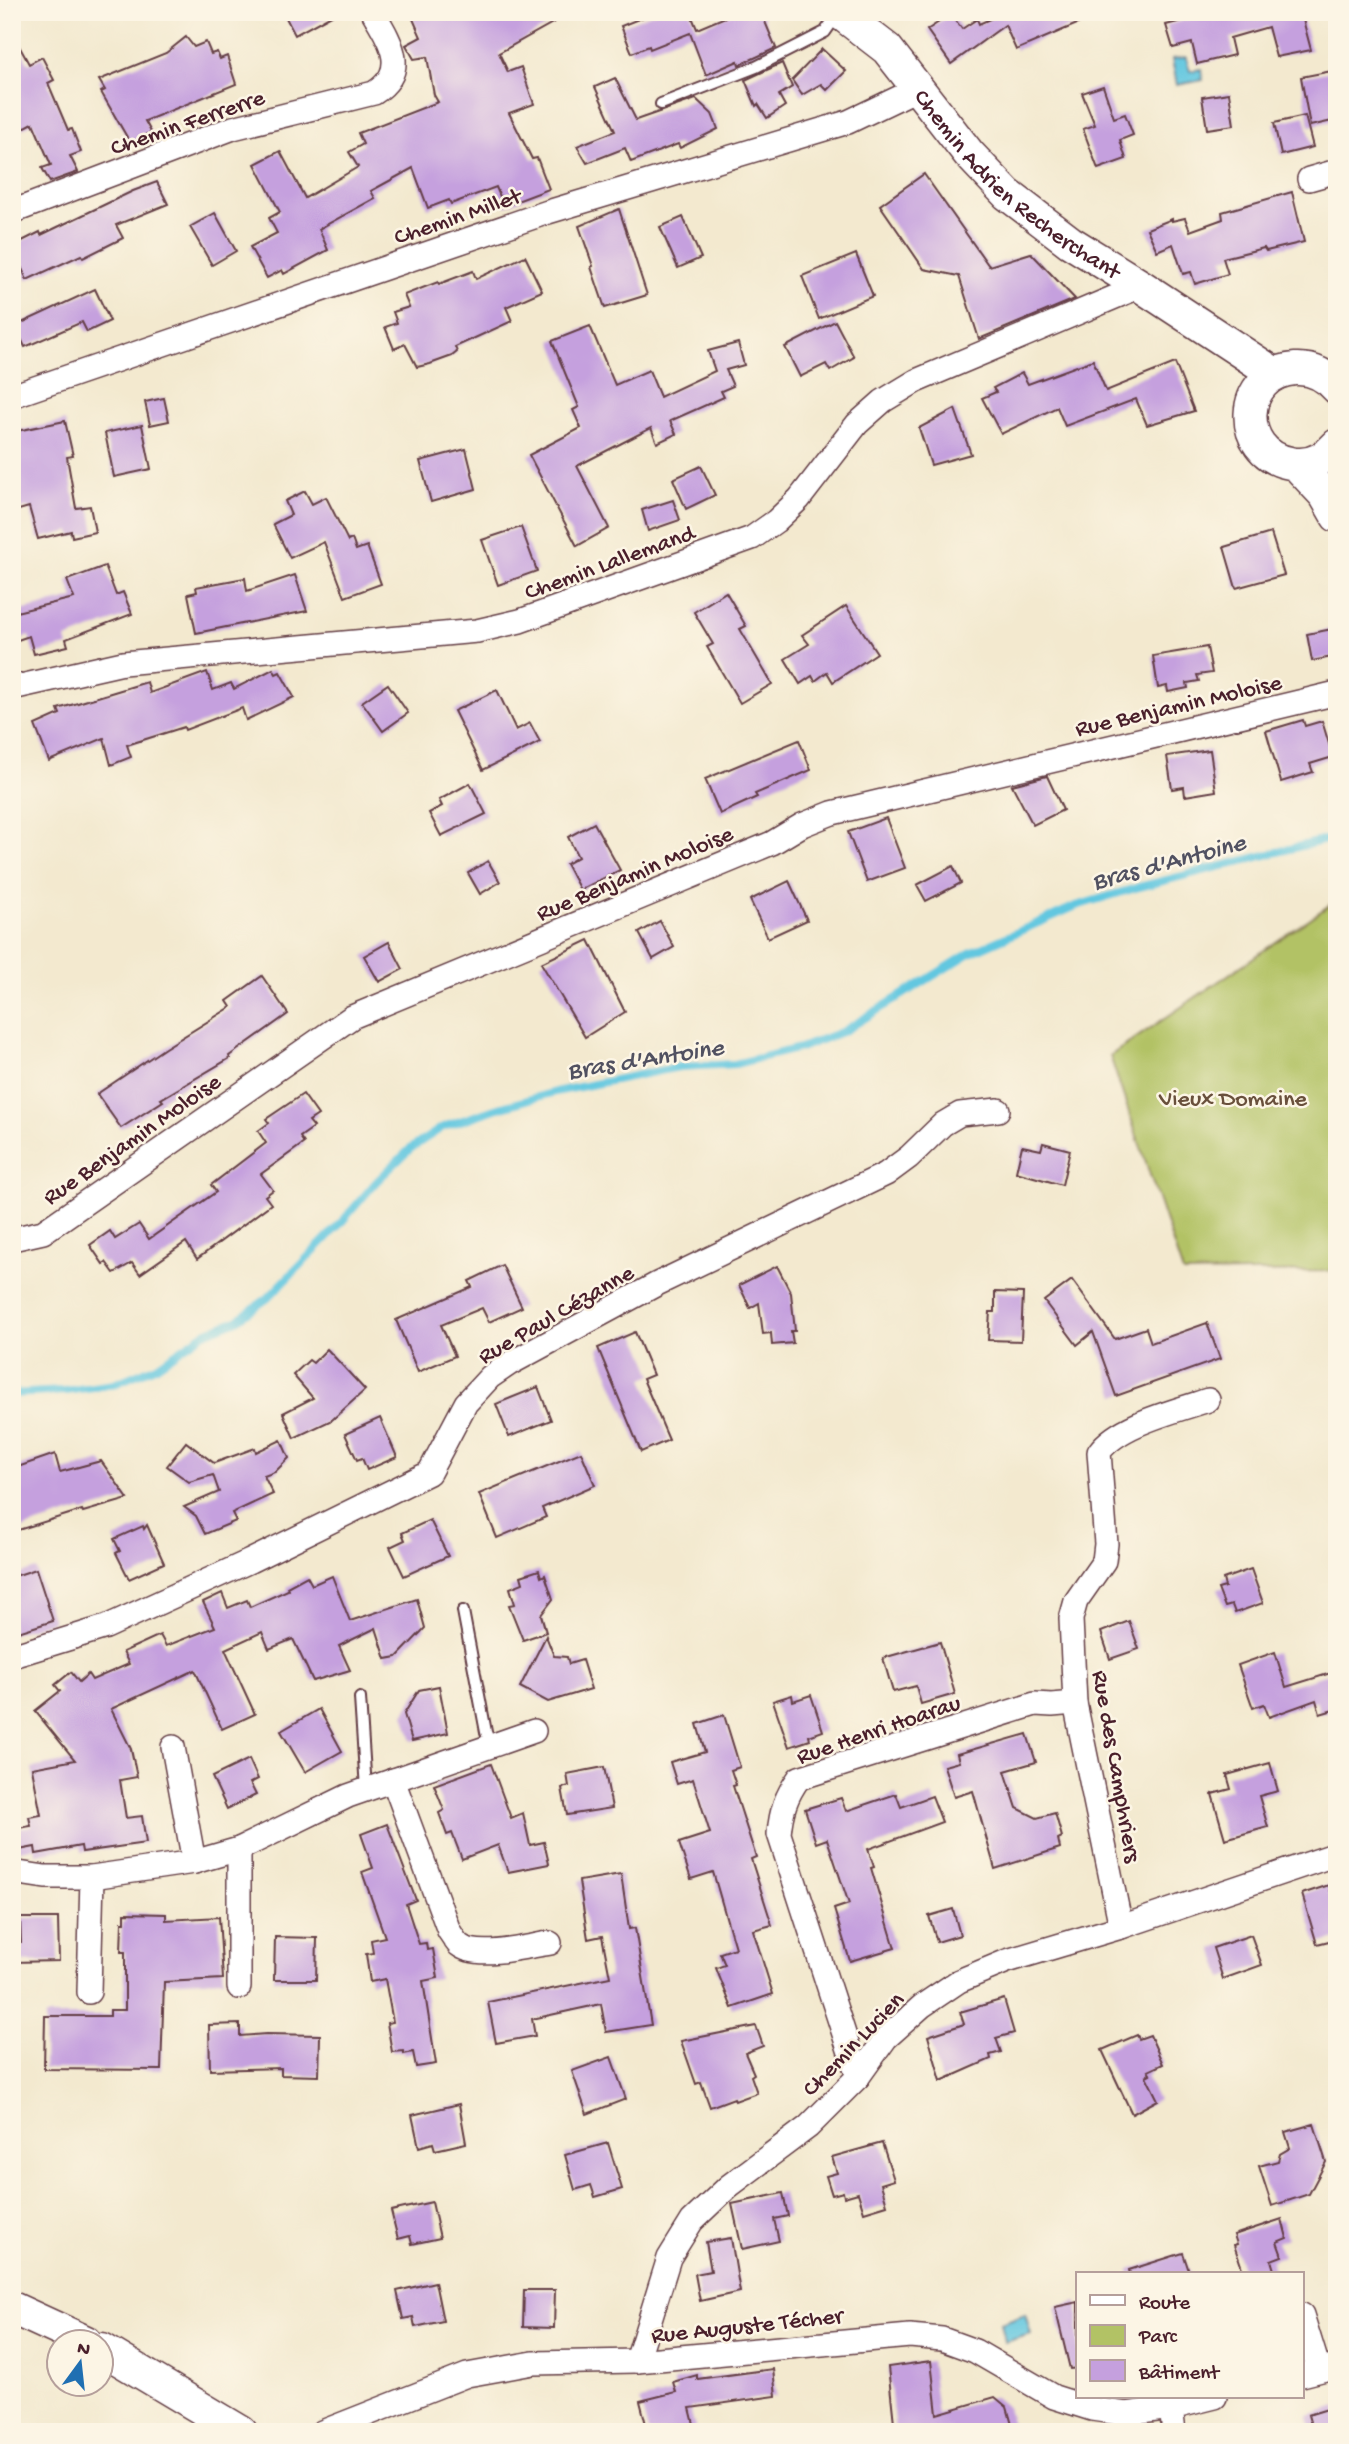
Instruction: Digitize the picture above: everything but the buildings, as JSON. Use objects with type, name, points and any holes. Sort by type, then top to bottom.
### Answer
[{"type":"main road","name":"Chemin Adrien Recherchant","points":[[852,15],[887,49],[969,154],[1007,194],[1070,242],[1275,374]]},
{"type":"main road","name":"Chemin Adrien Recherchant","points":[[1215,336],[1237,367],[1253,397],[1251,428],[1257,442],[1268,454],[1282,462],[1319,456],[1331,505]]},
{"type":"main road","points":[[1253,397],[1262,383],[1288,369],[1302,368],[1334,381]]},
{"type":"main road","points":[[12,2308],[54,2328]]},
{"type":"main road","points":[[116,2358],[241,2432]]},
{"type":"street","name":"Chemin Ferrerre","points":[[12,212],[233,128],[374,93],[389,81],[394,68],[394,53],[373,12]]},
{"type":"street","name":"Chemin Millet","points":[[12,396],[548,212],[849,122],[919,88]]},
{"type":"street","points":[[1309,179],[1337,171]]},
{"type":"street","name":"Chemin Lallemand","points":[[12,688],[123,663],[477,631],[533,617],[752,538],[776,521],[799,499],[857,424],[883,401],[916,381],[1142,286]]},
{"type":"street","name":"Rue Benjamin Moloise","points":[[12,1239],[43,1232],[352,1017],[761,848],[802,825],[832,813],[1337,692]]},
{"type":"street","name":"Rue Paul Cézanne","points":[[12,1656],[106,1627],[250,1561],[429,1473],[466,1403],[490,1377],[509,1364],[657,1284],[886,1174],[909,1157],[943,1124],[960,1114],[998,1110]]},
{"type":"street","name":"Rue des Camphriers","points":[[1121,1927],[1075,1703],[1071,1619],[1076,1601],[1104,1561],[1106,1544],[1099,1452],[1106,1442],[1124,1431],[1208,1400]]},
{"type":"street","name":"Rue Henri Hoarau","points":[[858,2077],[779,1834],[780,1814],[787,1794],[799,1778],[1035,1704],[1075,1703]]},
{"type":"street","points":[[12,1872],[45,1877],[92,1877],[194,1862],[239,1849],[366,1789],[534,1731]]},
{"type":"street","points":[[173,1747],[194,1862]]},
{"type":"street","points":[[393,1780],[449,1931],[459,1944],[469,1950],[487,1952],[550,1943]]},
{"type":"street","points":[[239,1849],[239,1987]]},
{"type":"street","name":"Chemin Lucien","points":[[637,2361],[669,2258],[692,2221],[729,2186],[808,2127],[858,2077],[886,2038],[922,2006],[959,1981],[1007,1961],[1121,1927],[1337,1854]]},
{"type":"street","points":[[89,1992],[92,1877]]},
{"type":"street","points":[[1304,2321],[1319,2370]]},
{"type":"street","name":"Rue Auguste Técher","points":[[322,2432],[467,2375],[533,2363],[637,2361],[910,2336],[942,2339],[975,2351],[1054,2398],[1092,2409],[1126,2414],[1171,2408],[1201,2399]]},
{"type":"street","points":[[1171,2408],[1174,2432]]},
{"type":"lane","points":[[661,104],[756,67],[852,15]]},
{"type":"lane","points":[[463,1611],[491,1746]]},
{"type":"lane","points":[[360,1698],[366,1789]]},
{"type":"green space","name":"Vieux Domaine","points":[[1337,900],[1337,1271],[1183,1273],[1110,1056]]},
{"type":"water","points":[[1186,57],[1190,71],[1201,69],[1203,80],[1177,85],[1172,59]]},
{"type":"water","points":[[1025,2314],[1031,2334],[1005,2342],[1001,2323]]},
{"type":"waterway","name":"Bras d'Antoine","points":[[12,1394],[65,1391],[114,1384],[157,1366],[203,1334],[237,1320],[268,1298],[410,1149],[443,1127],[555,1092],[679,1067],[735,1064],[800,1048],[844,1031],[970,953],[1076,906],[1139,887],[1337,837]]}]
